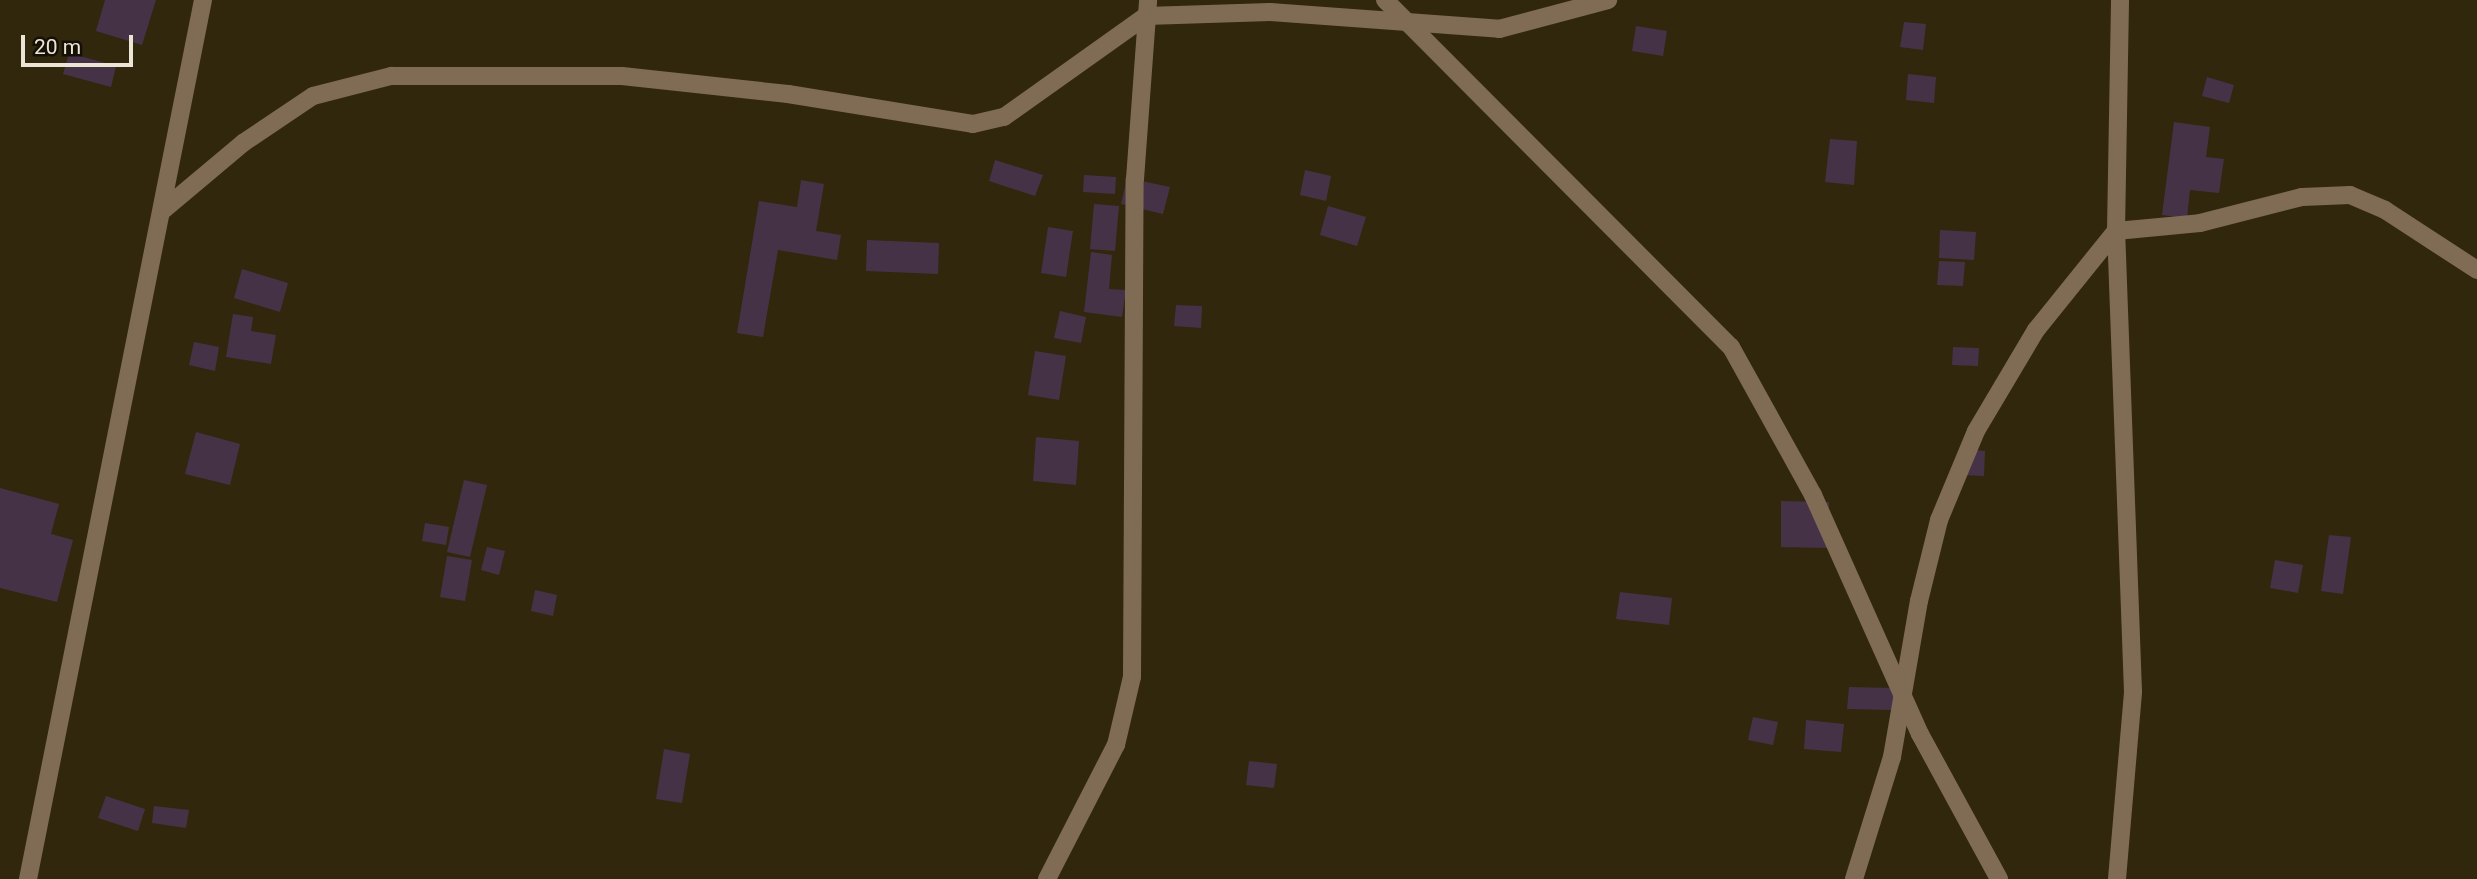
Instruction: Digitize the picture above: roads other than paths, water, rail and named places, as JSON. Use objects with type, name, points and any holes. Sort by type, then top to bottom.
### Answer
[{"type":"street","points":[[28,879],[203,0]]},
{"type":"street","points":[[1385,0],[1731,347],[1813,495],[1901,692],[1999,879]]},
{"type":"street","points":[[162,211],[243,143],[313,96],[391,76],[622,76],[788,94],[974,124],[1004,117],[1147,8],[1405,20],[1499,29],[1608,0]]},
{"type":"street","points":[[2117,879],[2133,692],[2116,231],[2120,0]]},
{"type":"street","points":[[1047,879],[1116,745],[1132,677],[1135,179],[1147,8]]},
{"type":"street","points":[[1854,879],[1892,757],[1901,692],[1939,520],[1976,431],[2036,330],[2116,231],[2200,223],[2302,197],[2350,195],[2385,210],[2477,270]]}]
